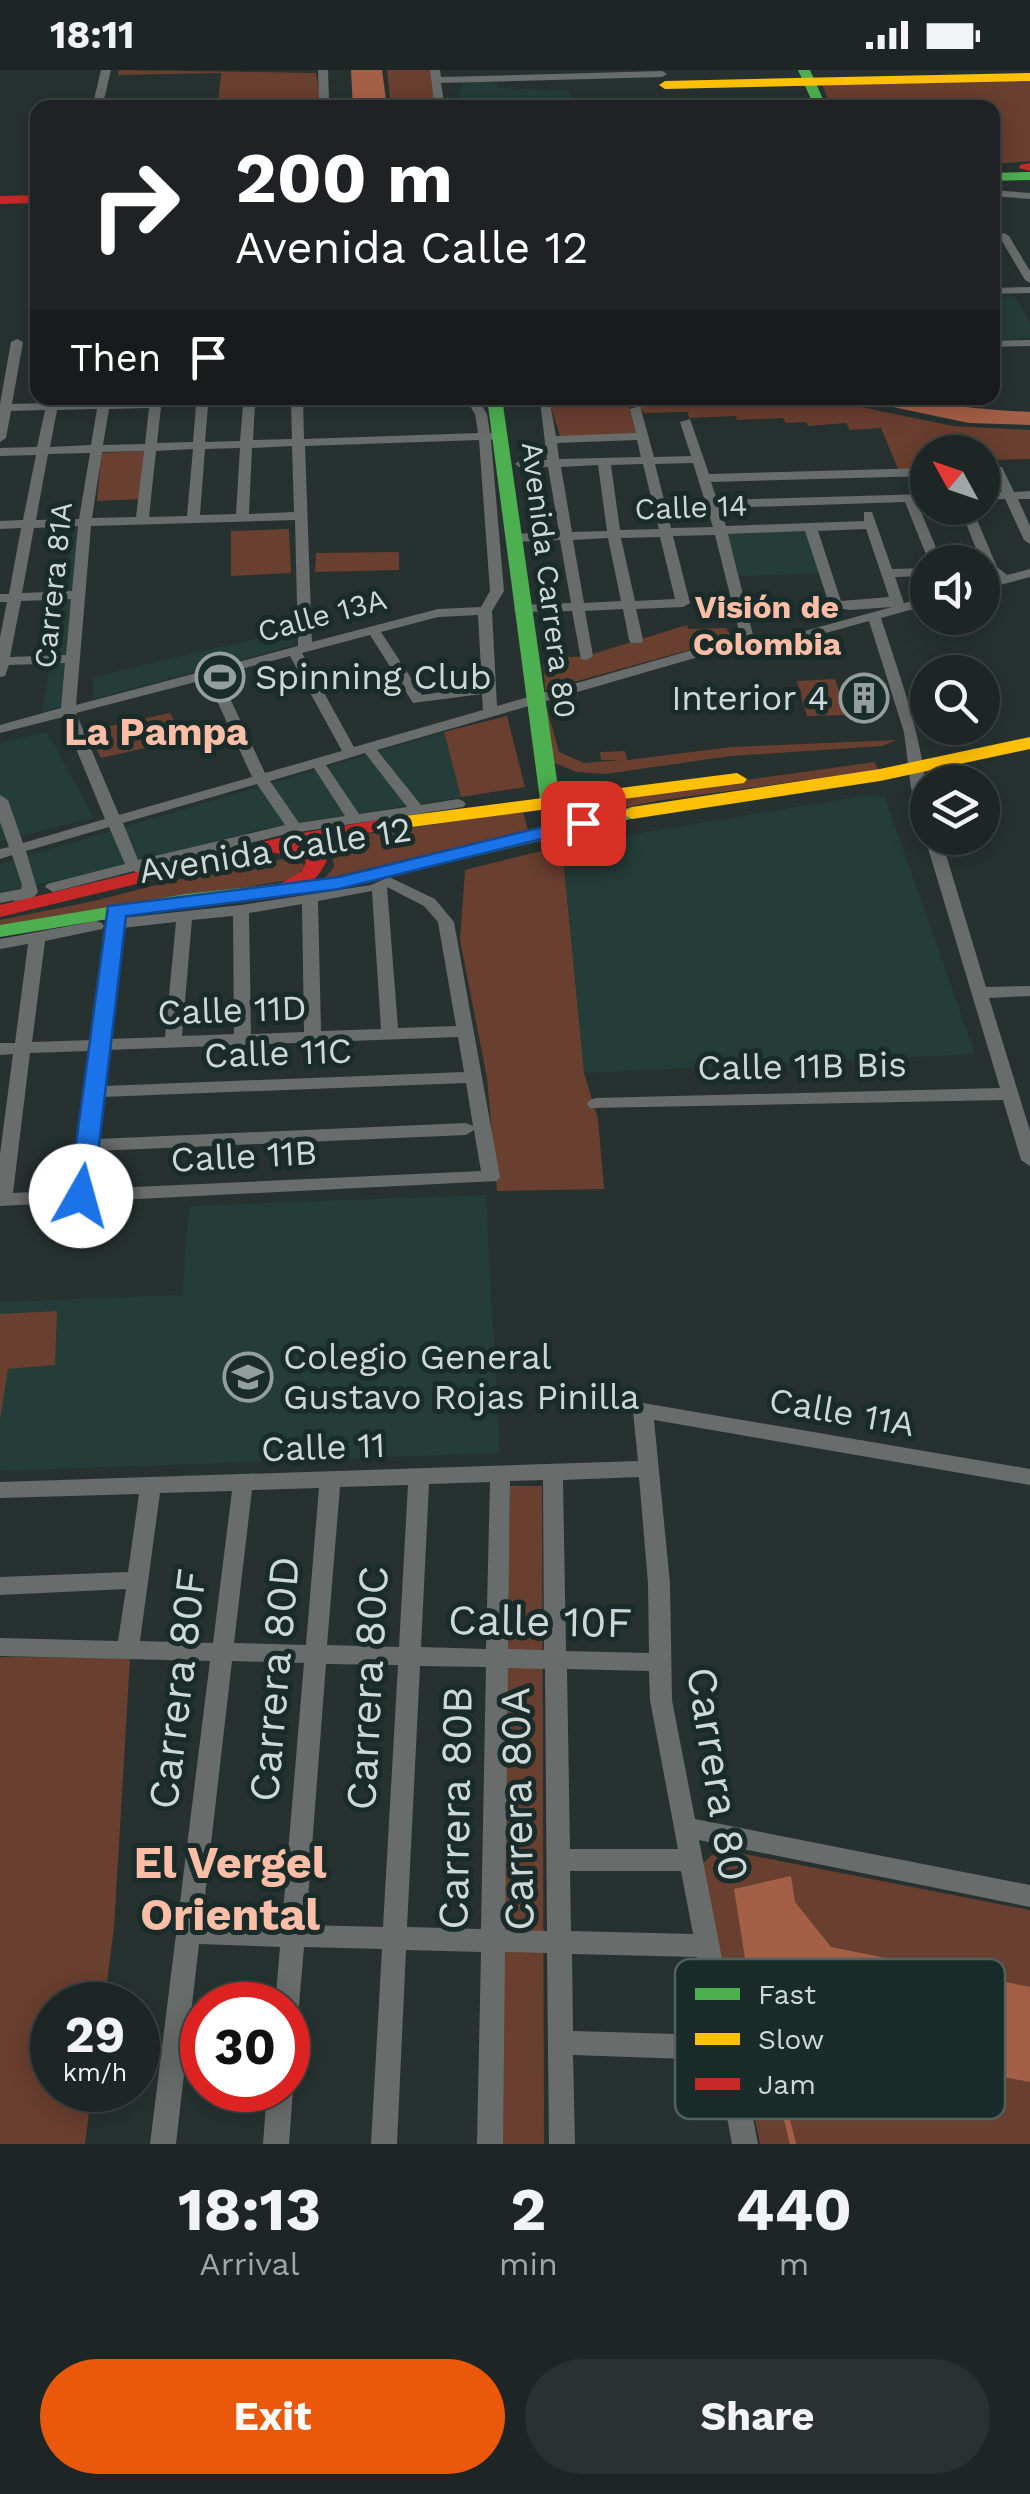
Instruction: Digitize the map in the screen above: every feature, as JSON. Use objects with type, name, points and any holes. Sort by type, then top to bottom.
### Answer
[{"type":"main road","points":[[810,73],[818,100]]},
{"type":"main road","points":[[665,84],[810,73],[1030,77]]},
{"type":"main road","points":[[1000,169],[1029,170]]},
{"type":"main road","points":[[1000,175],[1029,170]]},
{"type":"main road","points":[[0,192],[30,191]]},
{"type":"main road","points":[[0,200],[30,200]]},
{"type":"main road","name":"Avenida Carrera 80","points":[[494,405],[493,436],[512,538],[554,830]]},
{"type":"main road","name":"Avenida Calle 12","points":[[0,931],[241,902],[366,878],[658,807],[915,760],[1030,726]]},
{"type":"main road","name":"Avenida Calle 12","points":[[12,902],[349,828],[1030,744]]},
{"type":"main road","name":"Avenida Carrera 80","points":[[544,771],[563,783],[607,795]]},
{"type":"main road","points":[[241,902],[303,880],[317,864],[302,850],[250,850]]},
{"type":"street","points":[[99,100],[106,70]]},
{"type":"street","points":[[323,70],[324,100]]},
{"type":"street","points":[[546,73],[550,84],[558,87],[665,84]]},
{"type":"street","points":[[445,100],[437,76],[546,73],[665,84]]},
{"type":"street","points":[[1000,195],[1030,196]]},
{"type":"street","points":[[1004,236],[1030,280]]},
{"type":"street","points":[[1000,291],[1030,290]]},
{"type":"street","points":[[0,438],[17,342]]},
{"type":"street","points":[[1000,344],[1030,343]]},
{"type":"street","points":[[3,408],[30,405]]},
{"type":"street","points":[[51,405],[29,524],[7,598],[1,665],[73,659]]},
{"type":"street","name":"Carrera 81A","points":[[104,405],[85,522],[68,711],[131,862],[144,872]]},
{"type":"street","points":[[142,521],[155,405]]},
{"type":"street","points":[[193,519],[202,405]]},
{"type":"street","points":[[242,518],[249,405]]},
{"type":"street","points":[[297,405],[300,650],[350,753]]},
{"type":"street","points":[[476,405],[493,436],[496,592],[485,610],[490,713]]},
{"type":"street","points":[[544,405],[563,536],[586,656]]},
{"type":"street","points":[[522,608],[682,603],[636,409]]},
{"type":"street","points":[[686,422],[721,530],[748,641]]},
{"type":"street","points":[[0,452],[493,436]]},
{"type":"street","points":[[550,440],[643,436]]},
{"type":"street","points":[[521,464],[698,458]]},
{"type":"street","points":[[604,462],[636,640]]},
{"type":"street","points":[[704,478],[910,472]]},
{"type":"street","points":[[854,474],[898,605]]},
{"type":"street","points":[[1000,474],[1030,540]]},
{"type":"street","points":[[1000,496],[1030,495]]},
{"type":"street","points":[[712,504],[909,498],[929,545]]},
{"type":"street","points":[[0,525],[300,516]]},
{"type":"street","name":"Calle 14","points":[[512,538],[871,525]]},
{"type":"street","points":[[810,528],[835,604],[844,607],[880,600],[898,605]]},
{"type":"street","points":[[1000,567],[1030,561]]},
{"type":"street","points":[[887,573],[910,572]]},
{"type":"street","points":[[1000,581],[1030,573]]},
{"type":"street","points":[[1000,577],[1005,580]]},
{"type":"street","points":[[7,598],[79,595]]},
{"type":"street","points":[[0,854],[533,700],[748,641],[772,644],[910,603]]},
{"type":"street","name":"Calle 13A","points":[[0,728],[458,609],[485,610]]},
{"type":"street","points":[[874,616],[916,765]]},
{"type":"street","points":[[373,630],[422,702],[489,688]]},
{"type":"street","points":[[211,673],[261,779],[294,828]]},
{"type":"street","points":[[368,748],[416,810]]},
{"type":"street","points":[[317,762],[354,818]]},
{"type":"street","points":[[0,800],[19,849],[12,902]]},
{"type":"street","points":[[53,887],[144,872],[294,828],[458,804]]},
{"type":"street","points":[[938,855],[1030,1160]]},
{"type":"street","points":[[378,885],[390,1034]]},
{"type":"street","points":[[0,944],[109,920],[184,917],[241,902],[310,899],[378,885],[426,899],[442,912],[466,1031]]},
{"type":"street","points":[[310,899],[313,1036]]},
{"type":"street","points":[[241,902],[243,1039]]},
{"type":"street","points":[[173,1042],[184,917]]},
{"type":"street","points":[[81,1196],[100,1045],[109,920]]},
{"type":"street","points":[[2,1200],[37,937]]},
{"type":"street","points":[[978,993],[1030,991]]},
{"type":"street","name":"Calle 11D","points":[[0,1049],[466,1031]]},
{"type":"street","name":"Calle 11B","points":[[2,1200],[491,1177],[466,1031]]},
{"type":"street","name":"Calle 11C","points":[[94,1092],[464,1078]]},
{"type":"street","name":"Calle 11B Bis","points":[[596,1104],[1010,1094]]},
{"type":"street","points":[[87,1145],[466,1128]]},
{"type":"street","name":"Carrera 80","points":[[643,1411],[660,1583],[662,1700],[708,1959]]},
{"type":"street","name":"Calle 11A","points":[[643,1411],[1030,1476]]},
{"type":"street","name":"Calle 11","points":[[0,1490],[649,1469]]},
{"type":"street","name":"Carrera 80A","points":[[553,1472],[562,2144]]},
{"type":"street","name":"Carrera 80B","points":[[490,2144],[500,1474]]},
{"type":"street","name":"Carrera 80C","points":[[384,2144],[418,1476]]},
{"type":"street","name":"Carrera 80D","points":[[289,1982],[330,1480]]},
{"type":"street","name":"Carrera 80F","points":[[163,2144],[243,1482]]},
{"type":"street","points":[[128,1650],[151,1485]]},
{"type":"street","points":[[0,1586],[138,1580]]},
{"type":"street","name":"Calle 10F","points":[[0,1647],[659,1662]]},
{"type":"street","points":[[685,1828],[1030,1896]]},
{"type":"street","points":[[558,1860],[689,1860]]},
{"type":"street","points":[[188,1933],[705,1946]]},
{"type":"street","points":[[561,2044],[675,2047]]},
{"type":"street","points":[[276,2144],[278,2112]]},
{"type":"street","name":"Carrera 80","points":[[740,2119],[745,2144]]},
{"type":"shaded area","points":[[119,70],[316,73],[321,100],[218,100],[221,73],[118,75]]},
{"type":"shaded area","points":[[351,70],[382,70],[386,100],[353,100]]},
{"type":"shaded area","points":[[387,70],[431,70],[434,100],[390,100]]},
{"type":"shaded area","points":[[1030,79],[1030,161],[1000,163],[1000,100],[828,100],[822,84]]},
{"type":"shaded area","points":[[496,81],[498,88],[570,91],[572,100],[458,100],[463,82]]},
{"type":"shaded area","points":[[1015,296],[1030,323],[1030,338],[1000,340],[1000,297]]},
{"type":"shaded area","points":[[550,405],[629,405],[637,435],[561,438]]},
{"type":"shaded area","points":[[637,405],[851,405],[953,426],[1030,430],[1030,459],[1000,460],[1000,435],[910,435],[910,471],[899,471],[881,428],[850,430],[846,423],[808,426],[806,422],[786,423],[783,418],[689,418],[688,412],[644,413]]},
{"type":"shaded area","points":[[883,405],[949,405],[1030,412],[1030,425],[969,423]]},
{"type":"shaded area","points":[[144,451],[140,499],[97,501],[101,453]]},
{"type":"shaded area","points":[[75,525],[80,525],[62,706],[42,712]]},
{"type":"shaded area","points":[[289,529],[291,573],[231,576],[231,531]]},
{"type":"shaded area","points":[[810,531],[823,573],[739,576],[728,534]]},
{"type":"shaded area","points":[[399,552],[399,570],[315,572],[316,553]]},
{"type":"shaded area","points":[[687,625],[688,629],[726,628],[732,638],[545,690],[543,659],[586,656]]},
{"type":"shaded area","points":[[288,631],[295,645],[93,699],[93,677]]},
{"type":"shaded area","points":[[835,679],[846,715],[807,716],[797,681]]},
{"type":"shaded area","points":[[545,701],[559,752],[584,763],[621,760],[601,760],[600,752],[625,751],[627,760],[732,747],[896,740],[882,746],[731,756],[605,774],[577,772],[552,762]]},
{"type":"shaded area","points":[[170,713],[185,739],[101,758],[87,731]]},
{"type":"shaded area","points":[[507,716],[525,787],[461,797],[444,732]]},
{"type":"shaded area","points":[[47,732],[94,818],[0,841],[0,743]]},
{"type":"shaded area","points":[[444,732],[461,797],[261,829],[117,868],[0,892],[0,864]]},
{"type":"shaded area","points":[[875,762],[878,770],[656,801],[573,819],[568,805]]},
{"type":"shaded area","points":[[869,795],[885,798],[975,1054],[584,1073],[562,846]]},
{"type":"shaded area","points":[[523,812],[528,830],[324,879],[334,867],[331,856],[320,847],[303,843]]},
{"type":"shaded area","points":[[562,846],[584,1073],[598,1119],[604,1189],[497,1191],[487,1078],[460,940],[465,870]]},
{"type":"shaded area","points":[[294,858],[306,867],[289,880],[0,926],[0,920],[239,864]]},
{"type":"shaded area","name":"Colegio General Gustavo Rojas Pinilla","points":[[486,1195],[500,1453],[0,1471],[0,1302],[182,1295],[189,1206]]},
{"type":"shaded area","points":[[57,1311],[55,1365],[8,1369],[0,1419],[0,1314]]},
{"type":"shaded area","points":[[510,1486],[542,1486],[544,2144],[502,2144]]},
{"type":"shaded area","points":[[0,1657],[130,1658],[114,1928],[107,1982],[30,1982],[30,2112],[89,2112],[85,2144],[0,2144]]},
{"type":"shaded area","points":[[734,1852],[1030,1910],[1030,2144],[760,2144],[755,2119],[1005,2119],[1005,1959],[722,1959],[702,1864],[712,1855]]},
{"type":"shaded area","points":[[791,1876],[795,1902],[831,1947],[891,1959],[745,1959],[734,1889]]},
{"type":"shaded area","points":[[1005,1982],[1030,1987],[1030,2082],[1005,2077]]},
{"type":"waterway","points":[[787,2119],[793,2144]]},
{"type":"traffic: fast","points":[[804,70],[817,100]]},
{"type":"traffic: fast","points":[[1000,177],[1030,176]]},
{"type":"traffic: fast","points":[[495,405],[552,815]]},
{"type":"traffic: fast","points":[[0,931],[186,900],[339,883],[632,813]]},
{"type":"traffic: slow","points":[[665,85],[1030,77]]},
{"type":"traffic: slow","points":[[632,813],[880,775],[1030,743]]},
{"type":"traffic: slow","points":[[389,824],[737,779]]},
{"type":"traffic: jam","points":[[1025,168],[1030,167]]},
{"type":"traffic: jam","points":[[0,200],[30,199]]},
{"type":"traffic: jam","points":[[0,911],[291,841],[389,824]]},
{"type":"traffic: jam","points":[[275,848],[302,850],[317,860],[310,875],[290,884]]},
{"type":"place","name":"Spinning Club","points":[[220,677]]},
{"type":"place","name":"Interior 4","points":[[864,698]]},
{"type":"place","name":"Colegio General Gustavo Rojas Pinilla","points":[[248,1377]]},
{"type":"district","name":"Visión de Colombia","points":[[767,626]]},
{"type":"district","name":"La Pampa","points":[[156,732]]},
{"type":"district","name":"El Vergel Oriental","points":[[230,1888]]},
{"type":"route","points":[[81,1196],[116,910],[339,883],[583,823]]}]
